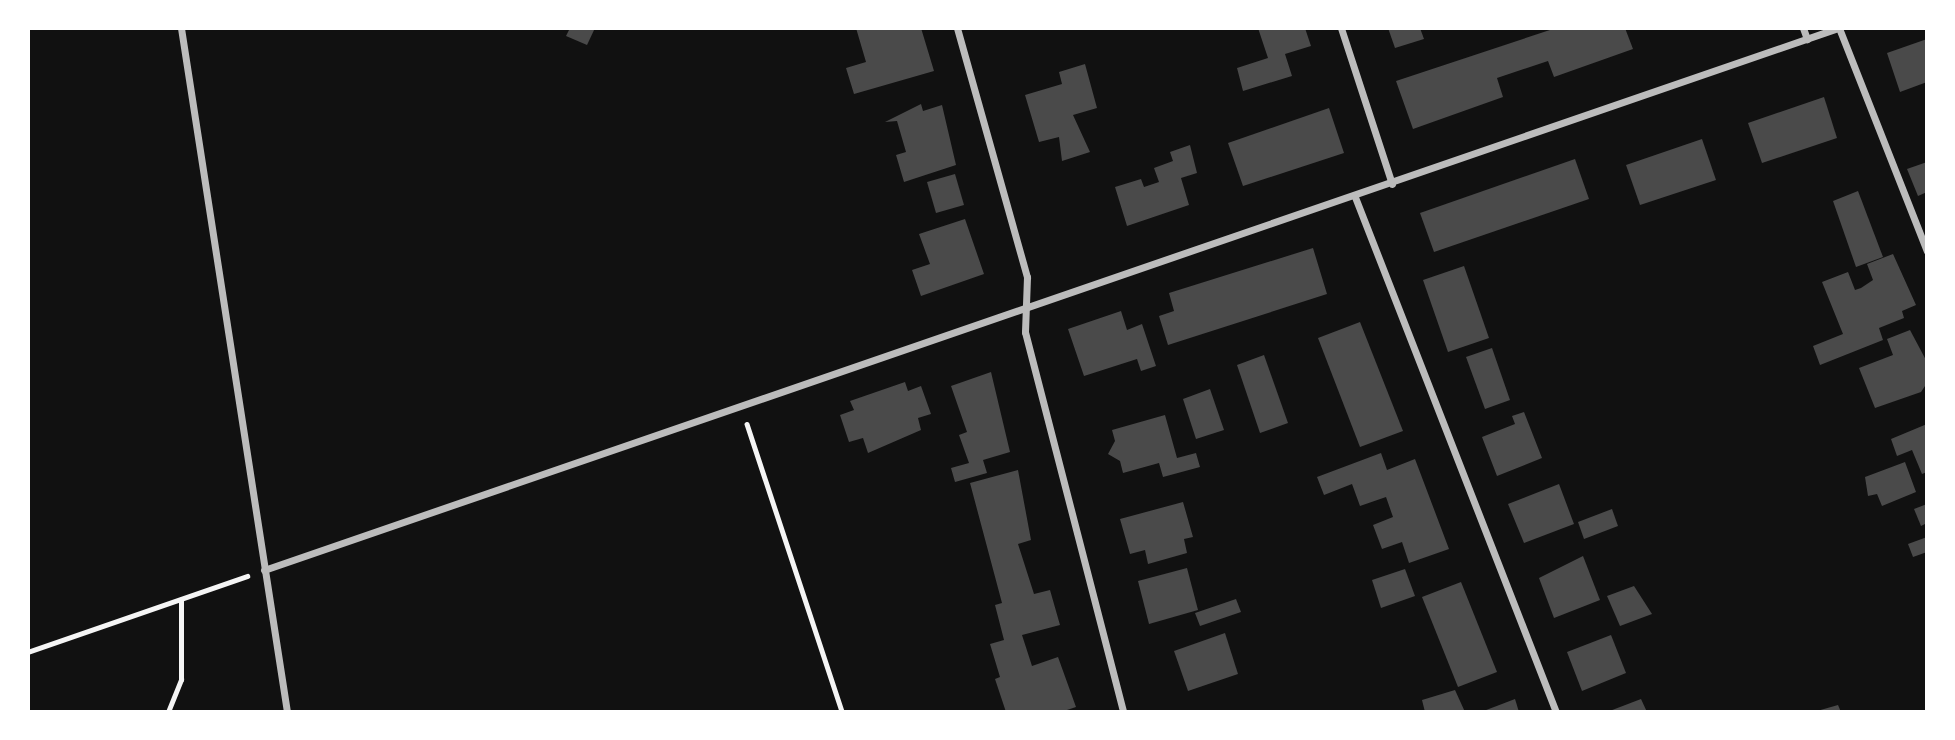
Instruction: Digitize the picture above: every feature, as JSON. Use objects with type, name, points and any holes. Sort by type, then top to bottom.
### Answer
[{"type":"street","points":[[181,28],[286,712]]},
{"type":"street","points":[[957,28],[1027,277],[1026,332],[1123,712]]},
{"type":"street","points":[[1341,28],[1392,184]]},
{"type":"street","points":[[1803,28],[1807,39]]},
{"type":"street","points":[[264,570],[741,407],[1028,303],[1354,197],[1838,28],[1927,251]]},
{"type":"street","points":[[1354,197],[1556,712]]},
{"type":"path","points":[[741,407],[842,712]]},
{"type":"path","points":[[28,652],[264,570]]},
{"type":"path","points":[[168,712],[181,680],[181,600]]},
{"type":"building","points":[[570,28],[595,28],[587,45],[566,36]]},
{"type":"building","points":[[856,28],[921,28],[934,71],[854,94],[846,68],[866,62]]},
{"type":"building","points":[[1258,28],[1305,28],[1311,46],[1285,54],[1292,76],[1243,91],[1237,68],[1268,58]]},
{"type":"building","points":[[1388,28],[1420,28],[1424,39],[1395,48]]},
{"type":"building","points":[[1556,28],[1625,28],[1633,49],[1554,77],[1548,61],[1497,78],[1503,97],[1413,129],[1396,81]]},
{"type":"building","points":[[1927,39],[1927,82],[1900,92],[1887,53]]},
{"type":"building","points":[[1085,64],[1097,108],[1073,115],[1090,152],[1062,161],[1059,137],[1039,142],[1025,95],[1062,84],[1059,72]]},
{"type":"building","points":[[1824,97],[1837,138],[1762,163],[1748,123]]},
{"type":"building","points":[[921,104],[923,111],[942,105],[956,165],[904,182],[896,155],[906,152],[897,121],[885,122]]},
{"type":"building","points":[[1329,108],[1344,153],[1243,186],[1228,143]]},
{"type":"building","points":[[1702,139],[1716,180],[1640,205],[1626,165]]},
{"type":"building","points":[[1190,145],[1197,173],[1181,178],[1189,205],[1127,226],[1115,187],[1141,179],[1144,187],[1159,182],[1154,168],[1173,161],[1170,152]]},
{"type":"building","points":[[1575,159],[1589,199],[1434,252],[1420,213]]},
{"type":"building","points":[[1927,162],[1927,192],[1918,196],[1907,169]]},
{"type":"building","points":[[955,174],[964,205],[936,213],[927,182]]},
{"type":"building","points":[[1858,191],[1883,257],[1856,267],[1833,201]]},
{"type":"building","points":[[965,219],[984,274],[921,296],[912,270],[930,264],[919,234]]},
{"type":"building","points":[[1313,248],[1327,294],[1168,345],[1159,316],[1174,311],[1169,293]]},
{"type":"building","points":[[1893,254],[1916,305],[1902,311],[1904,318],[1879,328],[1883,340],[1820,365],[1813,346],[1843,334],[1822,282],[1848,272],[1855,290],[1861,288],[1873,280],[1867,264]]},
{"type":"building","points":[[1464,266],[1489,338],[1448,352],[1423,280]]},
{"type":"building","points":[[1121,311],[1127,330],[1142,324],[1156,366],[1141,371],[1137,359],[1084,376],[1068,329]]},
{"type":"building","points":[[1360,322],[1403,431],[1360,447],[1318,338]]},
{"type":"building","points":[[1910,330],[1927,362],[1927,383],[1921,392],[1875,408],[1859,368],[1893,355],[1887,339]]},
{"type":"building","points":[[1492,348],[1510,400],[1485,409],[1466,357]]},
{"type":"building","points":[[1264,355],[1288,423],[1260,433],[1237,365]]},
{"type":"building","points":[[991,372],[1010,452],[983,460],[987,473],[955,482],[951,468],[969,463],[959,435],[967,432],[951,386]]},
{"type":"building","points":[[905,382],[908,391],[921,386],[931,414],[918,418],[921,430],[868,453],[863,438],[849,442],[840,415],[854,410],[850,401]]},
{"type":"building","points":[[1210,389],[1224,430],[1196,439],[1183,399]]},
{"type":"building","points":[[1524,412],[1542,458],[1497,476],[1482,437],[1515,424],[1512,416]]},
{"type":"building","points":[[1165,415],[1177,458],[1196,453],[1200,467],[1163,477],[1159,463],[1123,473],[1120,461],[1108,454],[1115,441],[1112,430]]},
{"type":"building","points":[[1927,424],[1927,472],[1922,474],[1912,450],[1897,456],[1891,439]]},
{"type":"building","points":[[1381,453],[1387,470],[1415,459],[1449,549],[1409,563],[1402,542],[1382,549],[1373,525],[1393,517],[1386,497],[1360,506],[1352,484],[1324,495],[1317,477]]},
{"type":"building","points":[[1905,462],[1916,492],[1882,506],[1877,494],[1868,496],[1865,477]]},
{"type":"building","points":[[1018,470],[1031,540],[1018,544],[1034,594],[1050,590],[1060,625],[1022,635],[1032,666],[1058,657],[1076,707],[1061,712],[1006,712],[995,679],[1000,677],[990,644],[1004,640],[995,605],[1002,603],[970,483]]},
{"type":"building","points":[[1559,484],[1574,524],[1524,543],[1508,504]]},
{"type":"building","points":[[1183,502],[1193,537],[1184,539],[1187,553],[1148,564],[1145,550],[1130,554],[1120,519]]},
{"type":"building","points":[[1927,504],[1927,523],[1921,526],[1914,509]]},
{"type":"building","points":[[1612,509],[1618,526],[1584,539],[1578,522]]},
{"type":"building","points":[[1927,537],[1927,552],[1913,557],[1908,544]]},
{"type":"building","points":[[1583,556],[1600,600],[1554,618],[1539,578]]},
{"type":"building","points":[[1187,568],[1198,610],[1149,624],[1138,581]]},
{"type":"building","points":[[1405,569],[1415,596],[1381,608],[1372,580]]},
{"type":"building","points":[[1461,582],[1497,672],[1458,687],[1422,597]]},
{"type":"building","points":[[1634,586],[1652,614],[1620,626],[1607,596]]},
{"type":"building","points":[[1236,599],[1241,612],[1200,626],[1195,613]]},
{"type":"building","points":[[1225,633],[1238,674],[1188,691],[1174,651]]},
{"type":"building","points":[[1611,635],[1626,673],[1582,691],[1567,652]]},
{"type":"building","points":[[1455,690],[1465,712],[1425,712],[1422,700]]},
{"type":"building","points":[[1515,699],[1519,712],[1481,712]]},
{"type":"building","points":[[1641,699],[1647,712],[1607,712]]},
{"type":"building","points":[[1838,705],[1841,712],[1817,711]]}]
